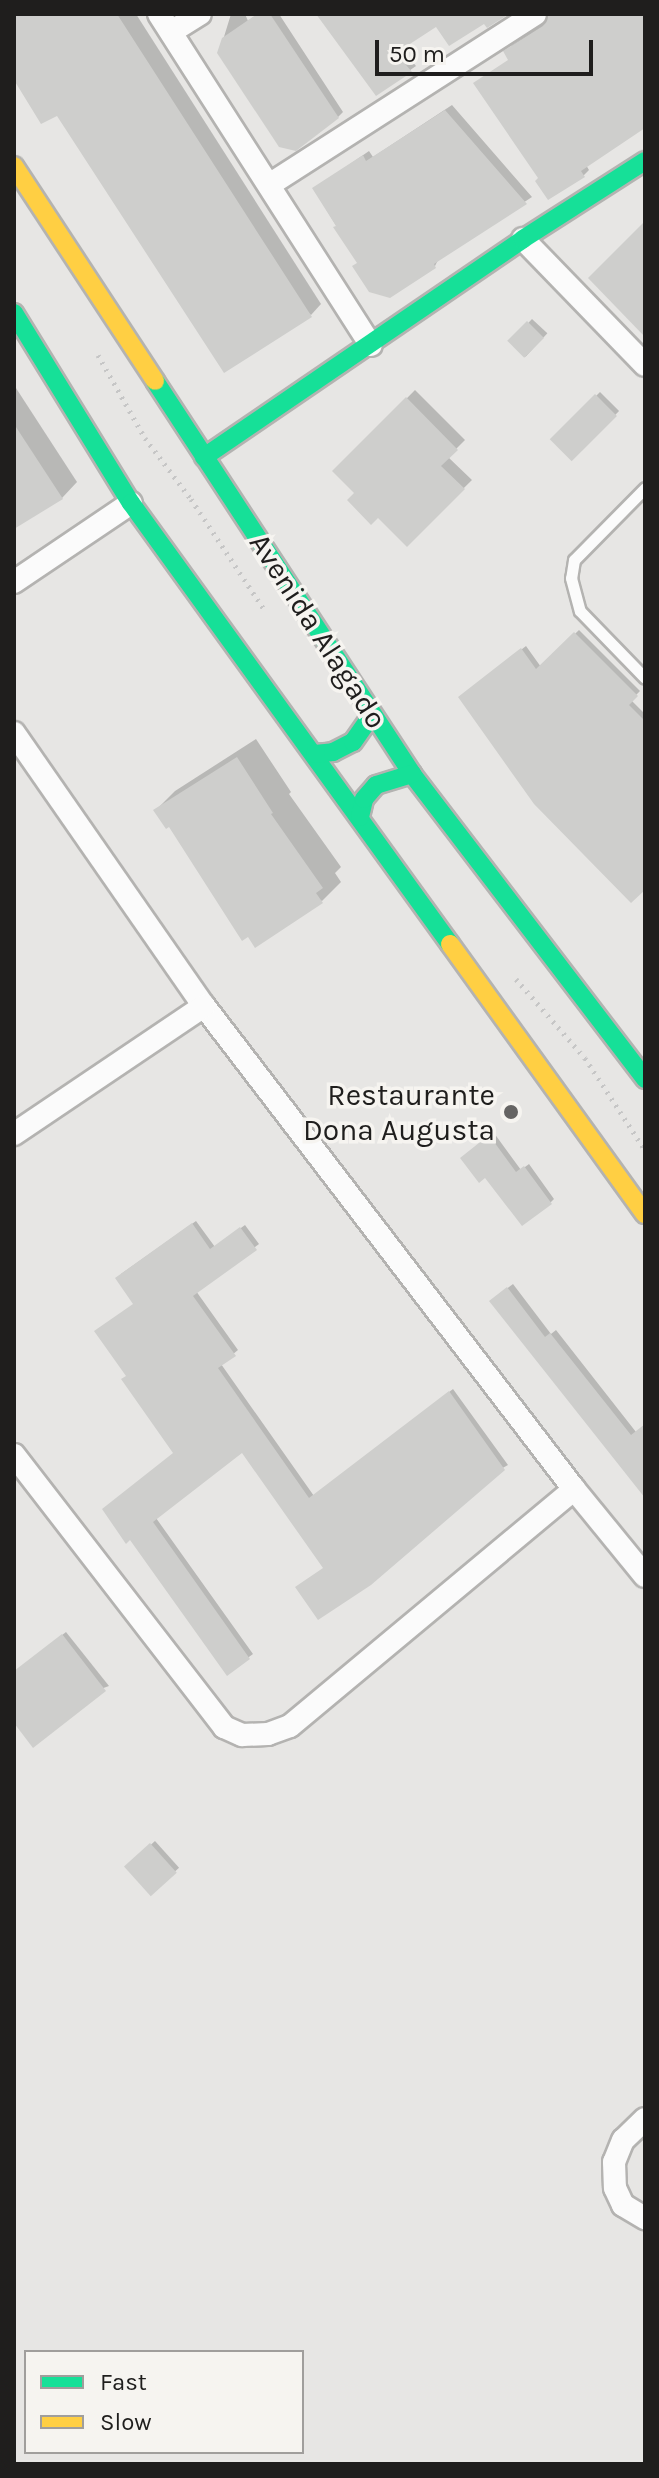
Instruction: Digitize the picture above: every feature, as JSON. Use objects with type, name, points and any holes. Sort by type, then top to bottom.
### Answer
[{"type":"main road","points":[[204,457],[523,239],[645,161]]},
{"type":"main road","name":"Avenida Alagado","points":[[14,166],[412,774],[645,1079]]},
{"type":"main road","points":[[14,313],[131,503],[315,754],[455,956],[645,1214]]},
{"type":"main road","points":[[315,754],[333,752],[353,742],[372,715]]},
{"type":"main road","points":[[360,817],[364,799],[376,785],[412,774]]},
{"type":"street","points":[[200,14],[165,23],[371,345]]},
{"type":"street","points":[[269,185],[535,14]]},
{"type":"street","points":[[523,239],[645,365]]},
{"type":"street","points":[[14,582],[131,503]]},
{"type":"street","points":[[14,733],[204,1006],[574,1489],[645,1576]]},
{"type":"street","points":[[14,1134],[204,1006]]},
{"type":"street","points":[[14,1455],[224,1727],[242,1735],[268,1734],[290,1726],[574,1489]]},
{"type":"street","points":[[645,2119],[623,2140],[614,2162],[615,2188],[623,2205],[645,2218]]},
{"type":"lane","points":[[645,488],[574,560],[571,578],[580,611],[645,678]]},
{"type":"building","points":[[14,14],[117,14],[312,317],[224,373],[57,116],[41,124],[14,80]]},
{"type":"building","points":[[257,14],[270,14],[339,118],[296,151],[279,147],[217,53],[222,38]]},
{"type":"building","points":[[316,14],[509,14],[487,28],[484,24],[449,46],[436,27],[396,53],[412,72],[376,96]]},
{"type":"building","points":[[549,14],[645,14],[645,128],[581,171],[585,177],[548,200],[535,181],[538,178],[473,83],[508,60],[503,51],[543,26]]},
{"type":"building","points":[[445,110],[527,204],[434,264],[436,268],[390,298],[369,292],[352,266],[357,263],[312,188],[363,155],[366,161]]},
{"type":"building","points":[[645,221],[645,337],[588,278]]},
{"type":"building","points":[[527,321],[544,338],[524,358],[507,341]]},
{"type":"building","points":[[595,394],[617,416],[572,461],[550,439]]},
{"type":"building","points":[[406,397],[458,450],[441,466],[465,489],[407,547],[378,518],[371,525],[347,500],[354,493],[332,471]]},
{"type":"building","points":[[14,424],[63,499],[14,529]]},
{"type":"building","points":[[574,632],[638,696],[629,705],[645,721],[645,890],[631,903],[534,804],[458,697],[521,648],[536,669]]},
{"type":"building","points":[[237,757],[271,814],[323,888],[316,893],[323,903],[255,948],[248,937],[242,941],[169,827],[166,829],[153,810]]},
{"type":"building","points":[[489,1135],[516,1172],[524,1166],[552,1204],[522,1226],[485,1178],[479,1183],[460,1158]]},
{"type":"building","points":[[192,1223],[210,1249],[240,1227],[257,1250],[193,1296],[236,1356],[218,1368],[309,1498],[449,1391],[505,1470],[371,1585],[318,1620],[295,1587],[323,1568],[242,1453],[153,1522],[250,1659],[227,1676],[130,1540],[126,1544],[102,1509],[173,1453],[121,1379],[126,1376],[94,1331],[133,1304],[115,1278]]},
{"type":"building","points":[[507,1287],[545,1337],[550,1333],[631,1435],[645,1424],[645,1498],[489,1301]]},
{"type":"building","points":[[62,1634],[106,1691],[33,1748],[14,1723],[14,1671]]},
{"type":"building","points":[[150,1843],[177,1873],[151,1896],[124,1866]]},
{"type":"traffic: fast","points":[[204,457],[523,239],[645,161]]},
{"type":"traffic: fast","points":[[14,313],[131,503],[450,944]]},
{"type":"traffic: fast","points":[[155,381],[412,774],[645,1079]]},
{"type":"traffic: fast","points":[[315,754],[333,752],[353,742],[372,715]]},
{"type":"traffic: fast","points":[[360,817],[364,799],[376,785],[412,774]]},
{"type":"traffic: slow","points":[[14,166],[155,381]]},
{"type":"traffic: slow","points":[[450,944],[645,1214]]},
{"type":"place","name":"Restaurante Dona Augusta","points":[[511,1112]]}]
